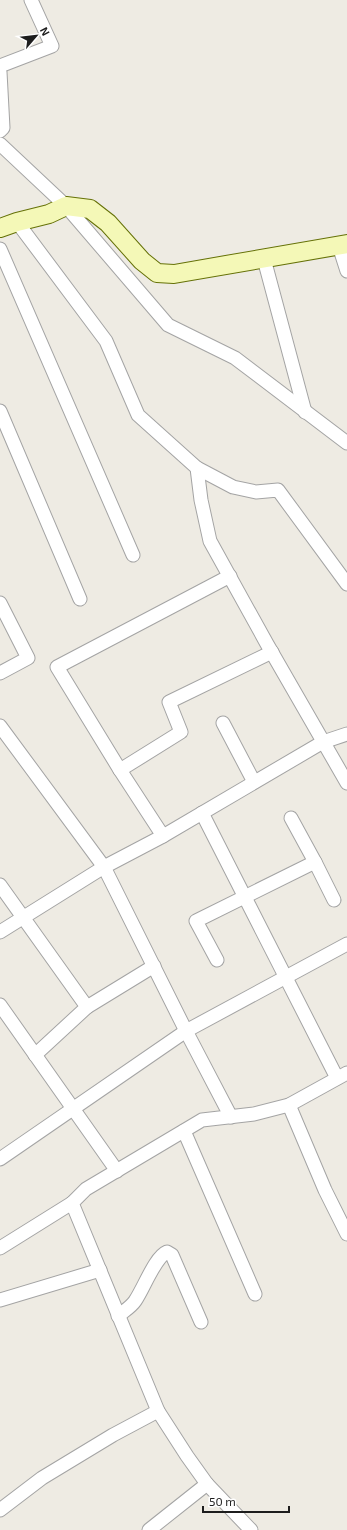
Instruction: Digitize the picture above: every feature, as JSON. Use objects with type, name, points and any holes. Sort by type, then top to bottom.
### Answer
[{"type":"street","points":[[0,66],[52,46],[31,0]]},
{"type":"street","points":[[0,72],[3,128],[0,131]]},
{"type":"street","points":[[0,144],[66,206],[168,325],[235,358],[347,443]]},
{"type":"street","points":[[0,228],[49,214],[66,206],[90,209],[108,223],[142,261],[157,273],[174,274],[343,245],[347,271]]},
{"type":"street","points":[[17,222],[106,341],[138,415],[197,468],[233,488],[256,492],[278,490],[347,584]]},
{"type":"street","points":[[0,249],[133,555]]},
{"type":"street","points":[[264,259],[305,412]]},
{"type":"street","points":[[0,411],[80,599]]},
{"type":"street","points":[[197,468],[201,500],[210,541],[347,783]]},
{"type":"street","points":[[163,836],[56,667],[230,576]]},
{"type":"street","points":[[0,603],[28,658],[0,673]]},
{"type":"street","points":[[120,770],[181,732],[169,702],[272,652]]},
{"type":"street","points":[[223,722],[254,782]]},
{"type":"street","points":[[0,726],[104,867],[231,1117]]},
{"type":"street","points":[[0,932],[104,867],[163,836],[323,742],[347,734]]},
{"type":"street","points":[[0,1248],[72,1203],[86,1189],[202,1120],[254,1114],[289,1105],[342,1076],[286,978],[202,813]]},
{"type":"street","points":[[291,818],[316,862],[334,900]]},
{"type":"street","points":[[217,960],[196,921],[316,862]]},
{"type":"street","points":[[0,885],[87,1007]]},
{"type":"street","points":[[0,1158],[186,1031],[347,944]]},
{"type":"street","points":[[35,1056],[87,1007],[154,966]]},
{"type":"street","points":[[0,1005],[117,1171]]},
{"type":"street","points":[[289,1105],[325,1190],[347,1234]]},
{"type":"street","points":[[184,1131],[255,1294]]},
{"type":"street","points":[[72,1203],[158,1412],[207,1484],[251,1530]]},
{"type":"street","points":[[118,1316],[134,1303],[146,1284],[156,1261],[162,1254],[167,1252],[172,1255],[202,1322]]},
{"type":"street","points":[[0,1300],[100,1270]]},
{"type":"street","points":[[0,1510],[42,1478],[113,1435],[158,1412]]},
{"type":"street","points":[[149,1530],[207,1484]]}]
